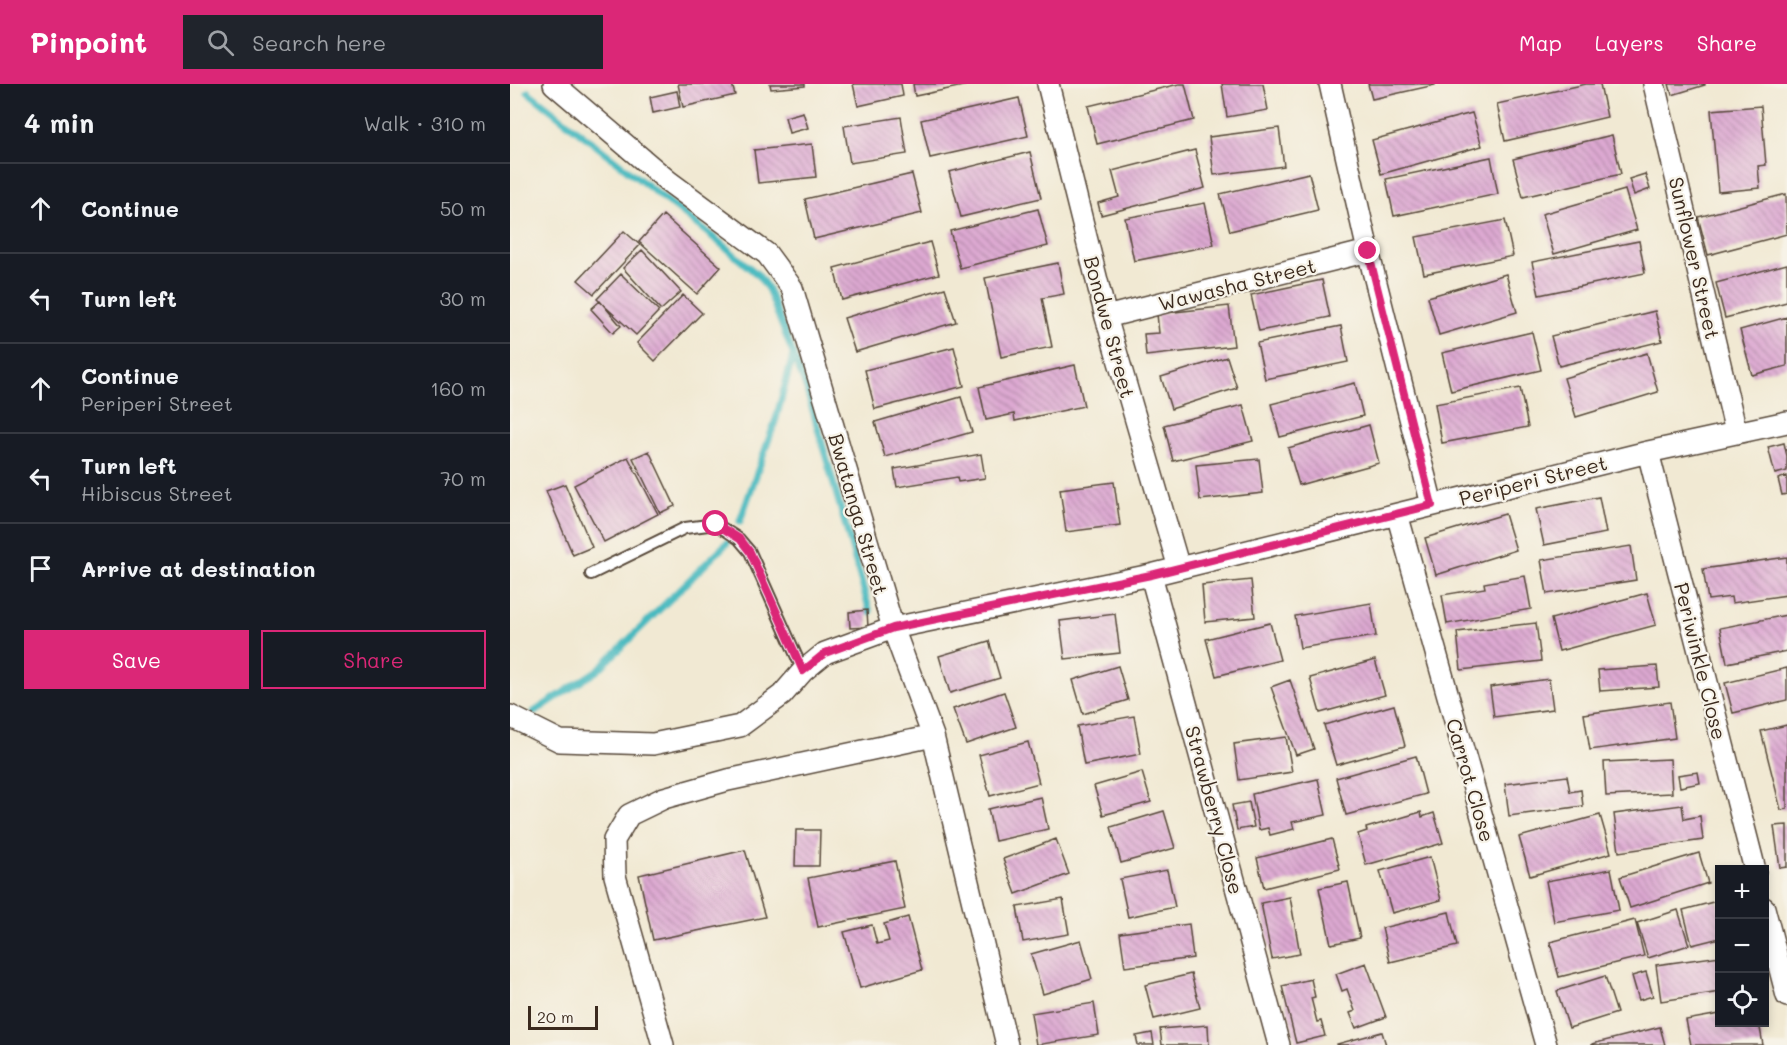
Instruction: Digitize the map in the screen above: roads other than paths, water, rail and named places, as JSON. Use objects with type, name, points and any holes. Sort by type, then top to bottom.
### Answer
[{"type":"street","name":"Bwatanga Street","points":[[554,84],[668,181],[767,254],[792,288],[893,628],[933,736],[1007,1045]]},
{"type":"street","name":"Bondwe Street","points":[[1048,84],[1106,317],[1179,568]]},
{"type":"street","points":[[1330,84],[1368,251],[1432,505]]},
{"type":"street","name":"Sunflower Street","points":[[1654,84],[1736,432]]},
{"type":"street","name":"Wawasha Street","points":[[1106,317],[1368,251]]},
{"type":"street","name":"Periperi Street","points":[[510,717],[560,741],[653,744],[740,726],[782,695],[803,671],[825,653],[893,628],[1151,575],[1648,452],[1787,422]]},
{"type":"street","name":"Periwinkle Close","points":[[1648,452],[1754,865]]},
{"type":"street","name":"Carrot Close","points":[[1397,514],[1546,1045]]},
{"type":"street","name":"Strawberry Close","points":[[1151,575],[1279,1045]]},
{"type":"street","points":[[663,1045],[615,876],[614,840],[629,815],[664,798],[728,780],[933,736]]},
{"type":"street","points":[[1767,919],[1787,996]]},
{"type":"lane","points":[[591,574],[685,528],[716,524],[740,539],[750,552],[803,671]]},
{"type":"waterway","points":[[528,92],[719,242],[758,275],[768,289],[807,390],[870,612]]},
{"type":"waterway","points":[[740,521],[776,419],[793,355]]},
{"type":"waterway","points":[[534,712],[598,670],[727,543]]}]
